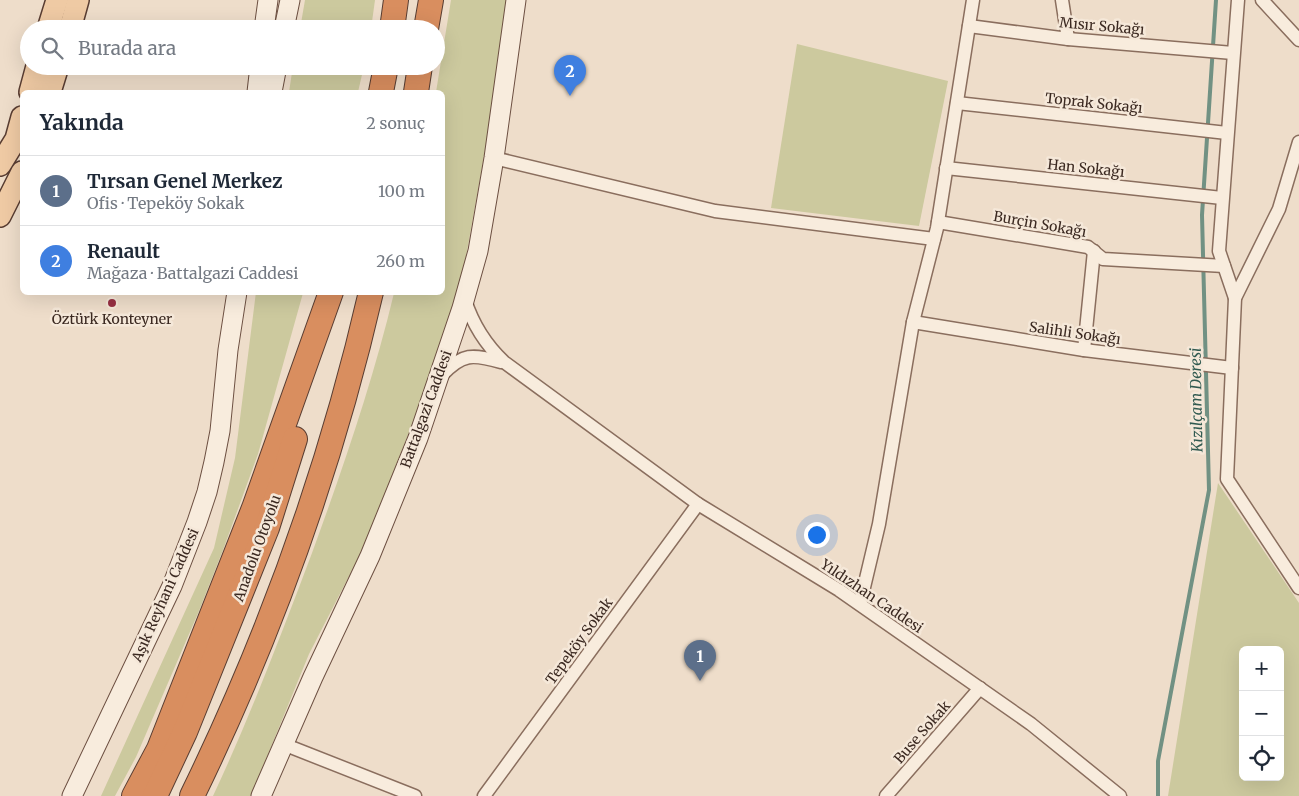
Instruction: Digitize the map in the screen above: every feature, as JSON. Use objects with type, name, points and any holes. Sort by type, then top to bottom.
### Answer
[{"type":"highway","points":[[393,20],[396,0]]},
{"type":"highway","points":[[428,20],[431,0]]},
{"type":"highway","points":[[381,90],[384,75]]},
{"type":"highway","points":[[416,90],[419,75]]},
{"type":"highway","points":[[134,796],[159,749],[254,508],[330,295]]},
{"type":"highway","name":"Anadolu Otoyolu","points":[[155,796],[185,732],[267,528],[305,408],[335,295]]},
{"type":"highway","points":[[192,796],[215,748],[277,601],[318,483],[361,338],[370,295]]},
{"type":"main road","points":[[51,20],[57,0]]},
{"type":"main road","points":[[72,20],[78,0]]},
{"type":"main road","points":[[265,20],[268,0]]},
{"type":"main road","points":[[286,20],[290,0]]},
{"type":"main road","name":"Battalgazi Caddesi","points":[[261,796],[370,556],[418,438],[464,300],[478,251],[494,158],[516,0]]},
{"type":"main road","points":[[31,90],[35,75]]},
{"type":"main road","points":[[51,90],[55,75]]},
{"type":"main road","points":[[257,90],[259,75]]},
{"type":"main road","points":[[272,90],[275,75]]},
{"type":"main road","points":[[0,165],[16,139],[20,124]]},
{"type":"main road","points":[[0,216],[20,176]]},
{"type":"main road","name":"Aşık Reyhani Caddesi","points":[[122,689],[179,570],[207,492],[220,431],[228,350],[237,295]]},
{"type":"main road","points":[[72,796],[122,689]]},
{"type":"main road","points":[[86,796],[122,689]]},
{"type":"street","points":[[860,604],[879,524],[913,322],[938,222],[973,0]]},
{"type":"street","points":[[1062,0],[1068,39]]},
{"type":"street","points":[[1235,298],[1218,265],[1217,198],[1227,52],[1238,0]]},
{"type":"street","points":[[1262,0],[1299,40]]},
{"type":"street","name":"Mısır Sokağı","points":[[969,26],[1068,39],[1227,52]]},
{"type":"street","name":"Toprak Sokağı","points":[[957,103],[1222,132]]},
{"type":"street","points":[[1299,142],[1296,164],[1279,209],[1235,298],[1227,479],[1299,588]]},
{"type":"street","points":[[494,158],[715,211],[934,239]]},
{"type":"street","name":"Han Sokağı","points":[[946,168],[1217,198]]},
{"type":"street","name":"Burçin Sokağı","points":[[938,222],[1088,247],[1103,259],[1218,265]]},
{"type":"street","points":[[1084,350],[1094,252]]},
{"type":"street","points":[[464,300],[476,328],[492,351],[504,362]]},
{"type":"street","name":"Salihli Sokağı","points":[[913,322],[1084,350],[1232,368]]},
{"type":"street","points":[[438,380],[460,358],[471,355],[504,362]]},
{"type":"street","name":"Yıldızhan Caddesi","points":[[504,362],[698,504],[860,604],[980,688],[1031,724],[1120,796]]},
{"type":"street","name":"Tepeköy Sokak","points":[[484,796],[698,504]]},
{"type":"street","name":"Buse Sokak","points":[[886,796],[980,688]]},
{"type":"street","points":[[283,744],[414,796]]},
{"type":"shaded area","points":[[305,0],[375,0],[372,20],[302,20]]},
{"type":"shaded area","points":[[451,0],[509,0],[461,285],[417,412],[363,549],[309,654],[251,796],[213,796],[265,676],[324,521],[367,392],[394,295],[445,295],[445,90],[436,90],[439,75],[445,75],[445,37]]},
{"type":"shaded area","points":[[797,44],[948,81],[919,226],[771,208]]},
{"type":"shaded area","points":[[292,75],[362,75],[358,90],[289,90]]},
{"type":"shaded area","points":[[256,295],[302,295],[258,454],[199,611],[136,757],[115,796],[101,796],[214,548],[235,458]]},
{"type":"shaded area","points":[[1218,483],[1299,603],[1299,796],[1168,796]]},
{"type":"waterway","name":"Kızılçam Deresi","points":[[1158,796],[1158,761],[1209,490],[1202,215],[1216,0]]},
{"type":"place","name":"Renault","points":[[570,96]]},
{"type":"place","name":"Öztürk Konteyner","points":[[112,303]]},
{"type":"place","name":"Tırsan Genel Merkez","points":[[700,681]]}]
